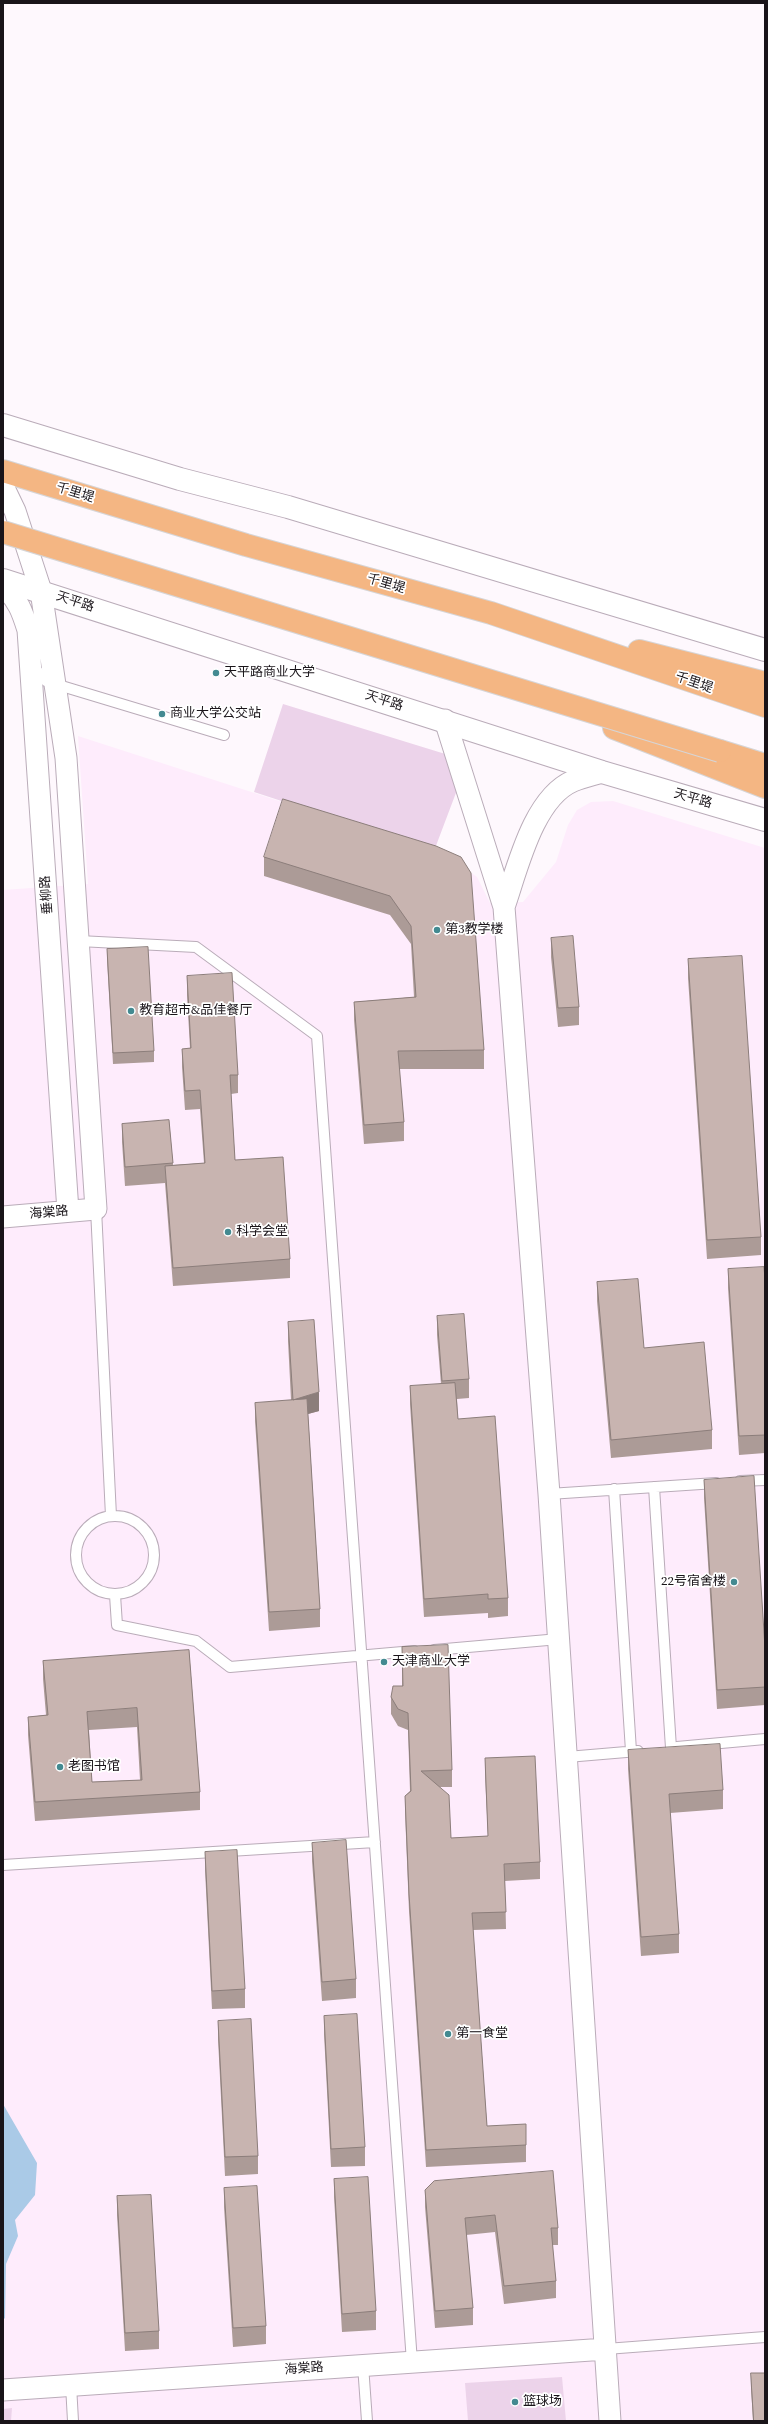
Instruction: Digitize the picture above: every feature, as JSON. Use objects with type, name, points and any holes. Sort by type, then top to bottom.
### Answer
[{"type":"highway","name":"千里堤","points":[[3,471],[246,545],[491,614],[735,698],[765,706]]},
{"type":"highway","points":[[3,532],[511,688],[716,758],[765,765]]},
{"type":"highway","points":[[491,614],[765,683]]},
{"type":"highway","points":[[716,758],[765,787]]},
{"type":"street","points":[[3,425],[180,479],[295,509],[765,650]]},
{"type":"street","points":[[3,486],[15,511],[34,563],[41,591],[66,758],[96,1209]]},
{"type":"street","name":"天平路","points":[[3,580],[445,720],[602,772],[765,820]]},
{"type":"street","name":"垂柳路","points":[[3,587],[10,592],[22,611],[28,630],[68,1211]]},
{"type":"street","points":[[445,720],[504,907],[549,1494],[610,2421]]},
{"type":"street","points":[[504,907],[528,837],[543,805],[571,781],[602,772]]},
{"type":"street","name":"海棠路","points":[[3,1216],[96,1209]]},
{"type":"street","name":"海棠路","points":[[3,2390],[606,2349]]},
{"type":"lane","points":[[29,656],[39,674],[46,681],[224,735]]},
{"type":"lane","points":[[78,941],[196,947],[317,1036],[412,2362]]},
{"type":"lane","points":[[96,1209],[111,1516]]},
{"type":"lane","points":[[549,1494],[765,1480]]},
{"type":"lane","points":[[654,1487],[667,1748],[765,1739]]},
{"type":"lane","points":[[614,1489],[631,1751]]},
{"type":"lane","points":[[111,1516],[124,1517],[136,1522],[146,1530],[152,1541],[155,1554],[153,1566],[144,1583],[128,1593],[115,1595],[102,1593],[91,1586],[82,1576],[77,1564],[76,1551],[80,1538],[88,1527],[99,1520],[111,1516]]},
{"type":"lane","points":[[115,1595],[117,1625],[196,1641],[230,1667],[559,1639]]},
{"type":"lane","points":[[566,1757],[647,1750]]},
{"type":"lane","points":[[3,1865],[375,1842]]},
{"type":"lane","points":[[606,2349],[765,2337]]},
{"type":"lane","points":[[363,2366],[367,2421]]},
{"type":"lane","points":[[71,2385],[73,2421]]},
{"type":"shaded area","points":[[283,704],[468,761],[434,851],[254,792]]},
{"type":"shaded area","name":"天津商业大学","points":[[78,736],[434,851],[457,863],[477,877],[490,903],[523,902],[556,862],[568,825],[577,810],[591,802],[613,801],[765,848],[765,2421],[3,2421],[3,890],[88,884]]},
{"type":"shaded area","name":"篮球场","points":[[562,2377],[566,2421],[468,2421],[465,2383]]},
{"type":"shaded area","points":[[12,2408],[11,2421],[3,2421],[3,2409]]},
{"type":"water","points":[[3,2104],[37,2163],[35,2195],[15,2220],[18,2236],[6,2264],[5,2318],[3,2320]]},
{"type":"building","name":"第3教学楼","points":[[283,799],[436,846],[461,857],[471,873],[484,1050],[398,1051],[404,1122],[364,1125],[354,1002],[416,997],[411,926],[390,896],[264,857]]},
{"type":"building","points":[[573,936],[579,1007],[558,1008],[551,938]]},
{"type":"building","name":"教育超市&品佳餐厅","points":[[148,947],[154,1051],[113,1053],[107,949]]},
{"type":"building","points":[[742,956],[761,1237],[707,1240],[688,959]]},
{"type":"building","points":[[232,973],[238,1075],[230,1075],[235,1160],[283,1157],[290,1259],[173,1268],[165,1166],[205,1163],[200,1090],[185,1091],[182,1049],[191,1048],[187,976]]},
{"type":"building","points":[[169,1120],[173,1163],[125,1167],[122,1124]]},
{"type":"building","points":[[764,1267],[765,1435],[739,1436],[728,1269]]},
{"type":"building","points":[[638,1279],[644,1348],[704,1342],[712,1430],[611,1440],[597,1282]]},
{"type":"building","points":[[464,1314],[469,1379],[442,1381],[437,1316]]},
{"type":"building","points":[[314,1320],[319,1392],[293,1400],[288,1322]]},
{"type":"building","points":[[455,1383],[458,1419],[495,1416],[508,1598],[488,1599],[488,1594],[424,1599],[410,1386]]},
{"type":"building","points":[[307,1399],[320,1609],[269,1612],[255,1403]]},
{"type":"building","name":"22号宿舍楼","points":[[754,1476],[765,1648],[765,1687],[717,1690],[704,1480]]},
{"type":"building","points":[[448,1645],[452,1770],[421,1771],[449,1795],[451,1838],[488,1836],[485,1758],[535,1756],[540,1862],[504,1864],[506,1912],[472,1913],[487,2126],[526,2124],[526,2145],[426,2150],[409,1894],[405,1796],[411,1791],[408,1713],[398,1709],[391,1697],[393,1686],[403,1686],[402,1647]]},
{"type":"building","name":"老图书馆","points":[[189,1650],[200,1792],[35,1802],[28,1717],[48,1715],[43,1661]],"holes":[[[137,1708],[142,1780],[92,1782],[87,1712]]]},
{"type":"building","points":[[720,1744],[723,1790],[669,1794],[679,1934],[641,1937],[628,1750]]},
{"type":"building","points":[[346,1840],[356,1979],[322,1982],[312,1843]]},
{"type":"building","points":[[237,1850],[245,1989],[212,1991],[205,1852]]},
{"type":"building","points":[[357,2014],[365,2147],[331,2149],[324,2016]]},
{"type":"building","points":[[251,2019],[258,2156],[225,2157],[218,2021]]},
{"type":"building","points":[[553,2171],[558,2228],[551,2228],[556,2281],[504,2286],[495,2215],[465,2218],[473,2308],[435,2311],[425,2190],[434,2181]]},
{"type":"building","points":[[368,2177],[376,2311],[342,2314],[334,2179]]},
{"type":"building","points":[[257,2186],[266,2326],[233,2328],[224,2188]]},
{"type":"building","points":[[151,2195],[159,2331],[125,2333],[117,2196]]},
{"type":"building","points":[[751,2373],[765,2373],[765,2421],[754,2421]]},
{"type":"place","name":"天平路商业大学","points":[[216,673]]},
{"type":"place","name":"商业大学公交站","points":[[162,714]]},
{"type":"place","name":"第3教学楼","points":[[437,930]]},
{"type":"place","name":"教育超市&品佳餐厅","points":[[131,1011]]},
{"type":"place","name":"科学会堂","points":[[228,1232]]},
{"type":"place","name":"22号宿舍楼","points":[[734,1582]]},
{"type":"place","name":"天津商业大学","points":[[384,1662]]},
{"type":"place","name":"老图书馆","points":[[60,1767]]},
{"type":"place","name":"第一食堂","points":[[448,2034]]},
{"type":"place","name":"篮球场","points":[[515,2402]]}]
